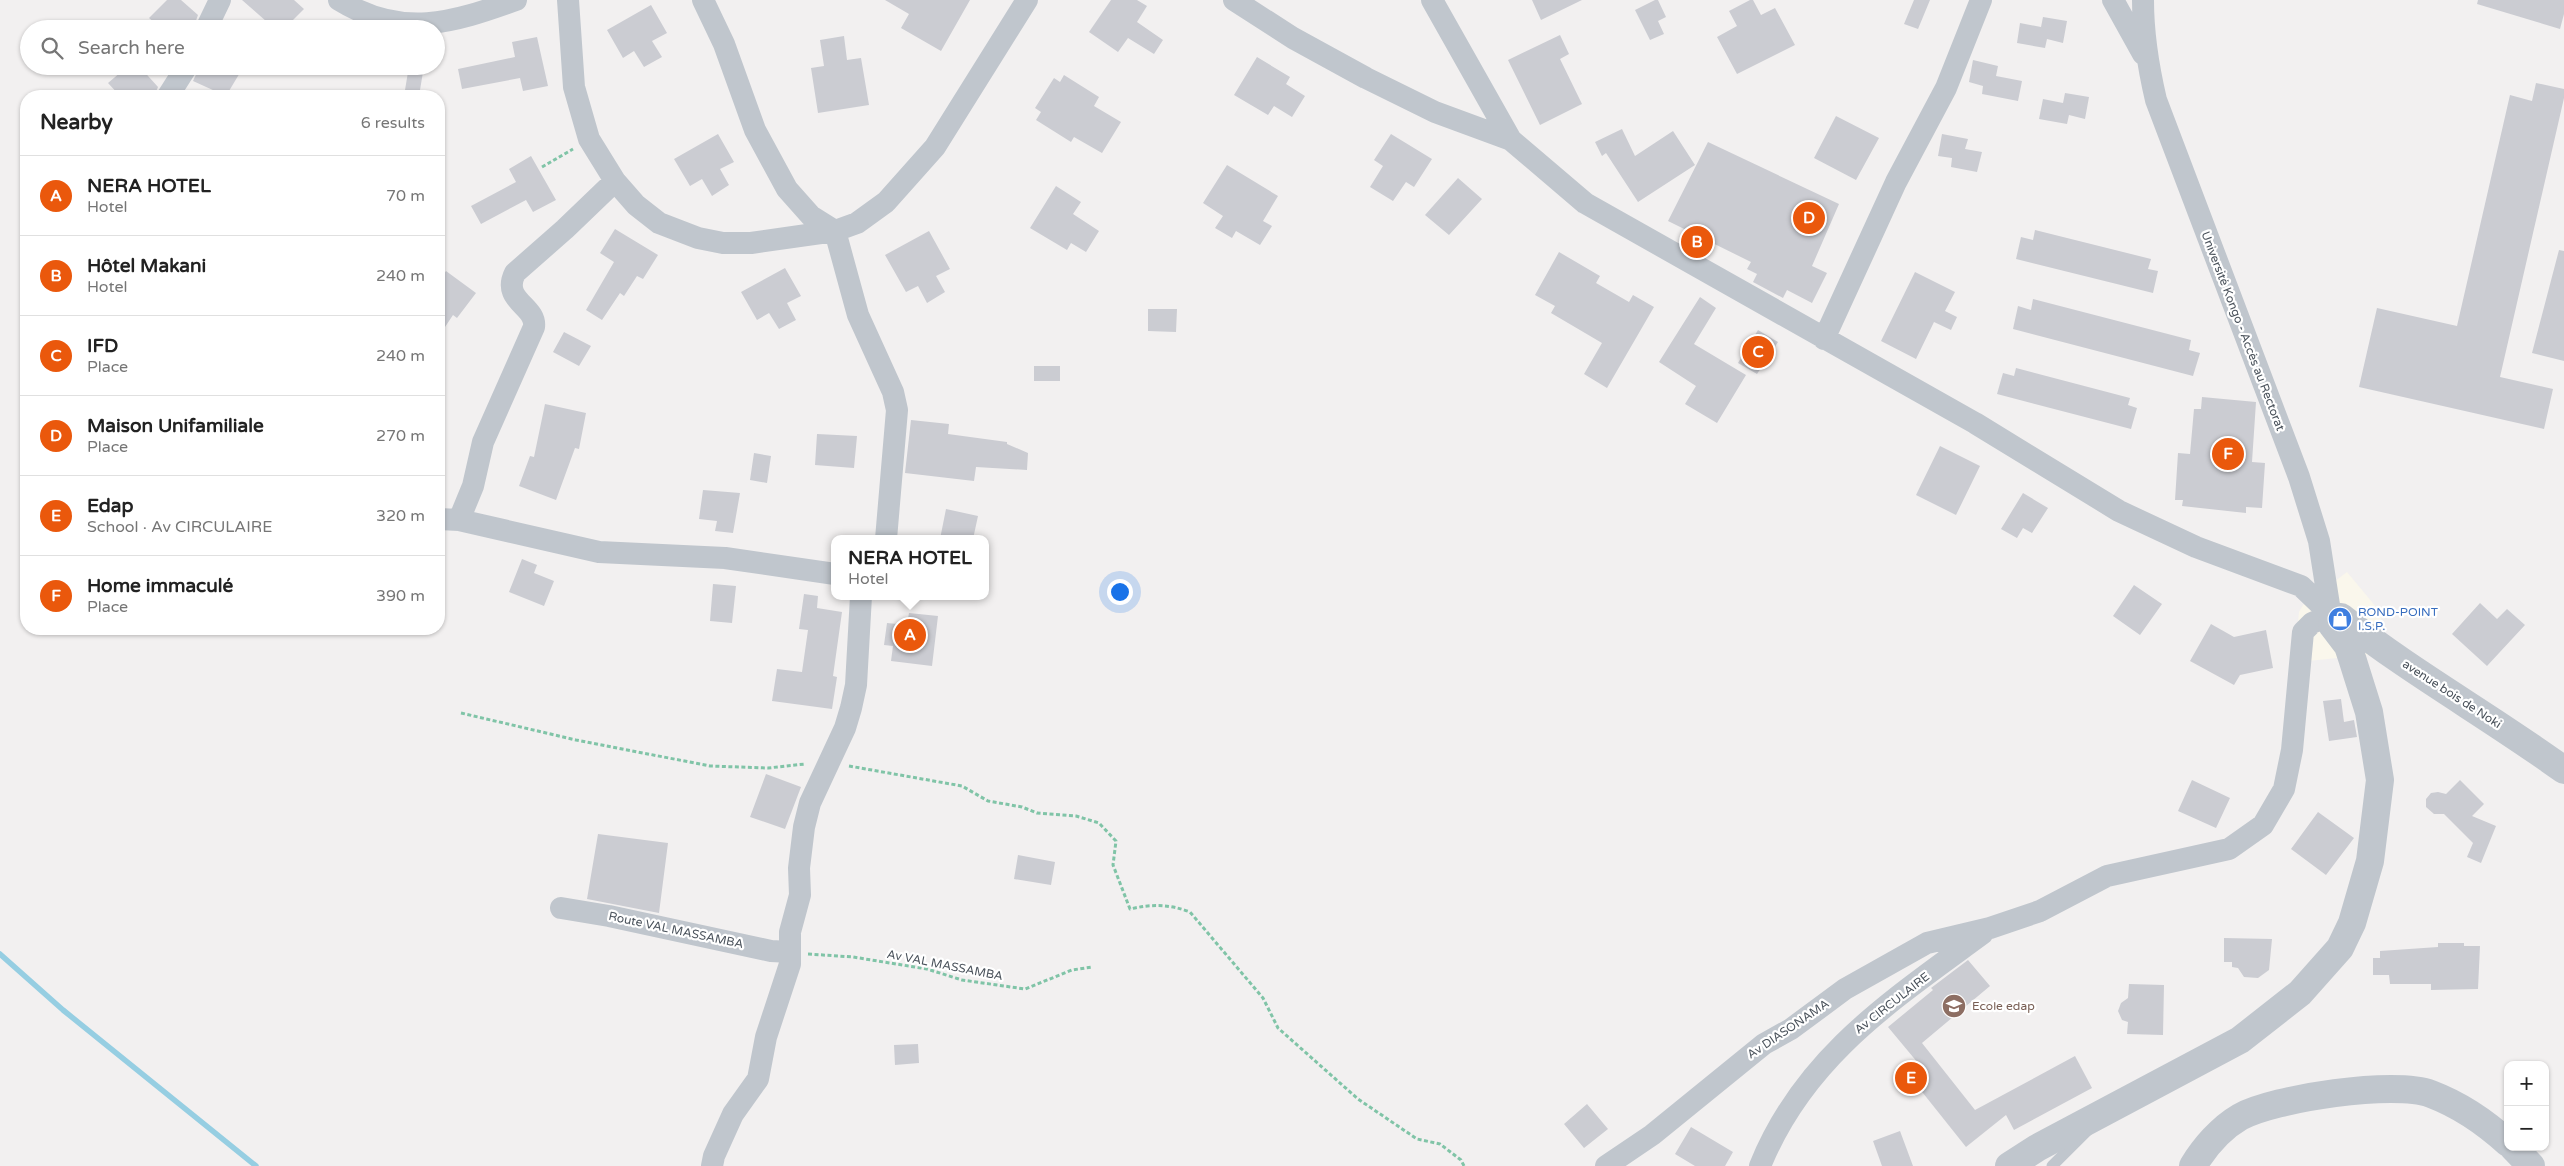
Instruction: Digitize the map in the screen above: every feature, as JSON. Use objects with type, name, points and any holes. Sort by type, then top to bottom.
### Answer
[{"type":"street","points":[[210,20],[220,0]]},
{"type":"street","points":[[339,0],[354,9],[385,20]]},
{"type":"street","points":[[445,21],[462,19],[516,0]]},
{"type":"street","points":[[568,0],[574,86],[589,139],[615,181],[636,205],[659,222],[698,238],[723,243],[750,243],[835,230],[857,222],[886,202],[935,147],[1027,0]]},
{"type":"street","points":[[704,0],[724,44],[755,130],[788,188],[811,216],[835,230],[858,315],[893,392],[897,410],[886,535]]},
{"type":"street","points":[[1234,0],[1293,38],[1366,78],[1435,112],[1511,140]]},
{"type":"street","points":[[1432,0],[1511,140],[1585,203],[1975,423],[2119,511],[2196,547],[2301,586],[2329,615],[2312,623],[2303,632],[2292,750],[2284,789],[2263,825],[2229,849],[2108,876],[2040,911],[1990,928]]},
{"type":"street","points":[[1824,339],[1896,182],[1946,88],[1981,0]]},
{"type":"street","points":[[2113,0],[2146,60]]},
{"type":"street","points":[[2144,0],[2143,31],[2146,60]]},
{"type":"street","name":"Université Kongo - Accès au Rectorat","points":[[2009,1166],[2037,1148],[2094,1117],[2146,1092],[2240,1040],[2263,1024],[2300,993],[2340,948],[2360,899],[2370,861],[2380,780],[2369,712],[2348,646],[2329,615],[2319,541],[2299,476],[2156,100],[2146,60]]},
{"type":"street","points":[[172,90],[181,75]]},
{"type":"street","points":[[615,181],[515,273],[511,281],[511,288],[517,301],[533,317],[534,327],[483,442],[473,486],[449,520],[600,552],[725,558],[831,573]]},
{"type":"street","points":[[473,486],[485,527]]},
{"type":"street","points":[[712,1166],[714,1156],[733,1114],[758,1080],[766,1038],[790,964],[790,932],[800,895],[799,868],[804,827],[810,803],[845,728],[856,685],[861,600]]},
{"type":"street","name":"avenue bois de Noki","points":[[2329,615],[2521,739],[2564,770]]},
{"type":"street","name":"Route VAL MASSAMBA","points":[[561,908],[609,916],[771,951],[790,952]]},
{"type":"street","name":"Av DIASONAMA","points":[[1606,1166],[1652,1135],[1740,1061],[1791,1029],[1845,990],[1927,943],[1990,928]]},
{"type":"street","name":"Av CIRCULAIRE","points":[[1760,1166],[1796,1098],[1831,1053],[1874,1013],[1990,928]]},
{"type":"street","points":[[2193,1166],[2201,1153],[2217,1135],[2240,1117],[2301,1100],[2374,1090],[2405,1088],[2430,1093],[2482,1120],[2504,1139]]},
{"type":"street","points":[[2517,1151],[2530,1166]]},
{"type":"lane","points":[[2052,1166],[2087,1132],[2094,1117]]},
{"type":"path","points":[[542,167],[589,139]]},
{"type":"path","points":[[461,713],[576,740],[710,766],[768,768],[828,762],[962,786],[988,801],[1022,807],[1037,813],[1076,816],[1099,823],[1116,841],[1113,865],[1130,909],[1151,904],[1174,906],[1190,912],[1208,930],[1228,959],[1246,976],[1263,998],[1278,1028],[1358,1099],[1417,1139],[1440,1144],[1461,1160],[1464,1166]]},
{"type":"path","name":"Av VAL MASSAMBA","points":[[790,952],[853,957],[918,967],[962,980],[1025,989],[1072,970],[1092,967]]},
{"type":"shaded area","name":"ROND-POINT I.S.P.","points":[[2347,572],[2382,614],[2376,654],[2308,661],[2298,623],[2299,612],[2303,605]]},
{"type":"building","points":[[167,0],[181,0],[198,15],[196,20],[151,20],[149,18]]},
{"type":"building","points":[[242,0],[294,0],[304,9],[293,20],[265,20]]},
{"type":"building","points":[[885,0],[970,0],[941,51],[901,28],[909,14]]},
{"type":"building","points":[[1111,0],[1137,0],[1147,6],[1137,22],[1163,40],[1154,54],[1128,38],[1118,52],[1089,32]]},
{"type":"building","points":[[1532,0],[1582,0],[1541,20]]},
{"type":"building","points":[[1658,0],[1666,17],[1658,21],[1664,34],[1650,40],[1635,10]]},
{"type":"building","points":[[1753,0],[1761,15],[1775,8],[1795,45],[1737,74],[1717,37],[1737,26],[1729,11]]},
{"type":"building","points":[[1914,0],[1930,0],[1918,29],[1904,24]]},
{"type":"building","points":[[2478,0],[2564,0],[2564,14],[2560,29],[2477,4]]},
{"type":"building","points":[[651,5],[667,33],[652,41],[662,57],[644,67],[634,51],[623,58],[607,30]]},
{"type":"building","points":[[2043,17],[2067,21],[2063,43],[2047,39],[2045,48],[2017,43],[2020,23],[2041,27]]},
{"type":"building","points":[[1560,35],[1569,54],[1560,59],[1582,104],[1540,125],[1508,60]]},
{"type":"building","points":[[844,36],[847,60],[861,58],[869,105],[818,113],[811,68],[824,66],[820,40]]},
{"type":"building","points":[[537,37],[548,86],[523,91],[520,78],[462,89],[458,69],[515,57],[512,42]]},
{"type":"building","points":[[1257,57],[1290,77],[1286,84],[1305,96],[1292,117],[1274,106],[1268,115],[1234,95]]},
{"type":"building","points":[[1973,60],[1998,66],[1996,76],[2022,81],[2018,101],[1982,94],[1983,86],[1969,82]]},
{"type":"building","points":[[117,75],[147,75],[158,87],[157,90],[114,90],[108,83]]},
{"type":"building","points":[[196,75],[239,75],[230,90],[213,90],[193,81]]},
{"type":"building","points":[[408,75],[422,75],[420,90],[405,90]]},
{"type":"building","points":[[1064,75],[1099,97],[1094,106],[1121,122],[1102,153],[1074,137],[1071,142],[1036,120],[1041,112],[1035,108],[1054,78],[1060,82]]},
{"type":"building","points":[[2536,83],[2564,89],[2564,98],[2500,377],[2553,389],[2544,429],[2359,387],[2377,308],[2457,326],[2510,95],[2532,101]]},
{"type":"building","points":[[2065,93],[2089,97],[2085,119],[2069,115],[2067,124],[2039,119],[2043,99],[2063,103]]},
{"type":"building","points":[[1836,116],[1879,138],[1856,180],[1814,158]]},
{"type":"building","points":[[1622,129],[1635,156],[1673,131],[1695,165],[1638,202],[1606,153],[1602,156],[1595,142]]},
{"type":"building","points":[[718,134],[734,162],[720,169],[729,185],[712,196],[702,179],[690,186],[674,159]]},
{"type":"building","points":[[1391,134],[1432,159],[1414,187],[1406,182],[1393,201],[1370,187],[1383,166],[1374,160]]},
{"type":"building","points":[[1942,134],[1968,139],[1965,149],[1982,152],[1977,172],[1951,167],[1952,158],[1938,156]]},
{"type":"building","points":[[1708,142],[1839,204],[1812,266],[1827,273],[1812,303],[1787,290],[1783,298],[1753,282],[1757,274],[1747,269],[1751,262],[1668,221]]},
{"type":"building","points":[[531,156],[556,200],[533,212],[526,200],[481,224],[471,206],[516,182],[509,169]]},
{"type":"building","points":[[1227,165],[1278,196],[1263,221],[1272,226],[1260,245],[1236,231],[1232,238],[1215,228],[1223,216],[1203,203]]},
{"type":"building","points":[[1458,178],[1482,199],[1449,235],[1425,215]]},
{"type":"building","points":[[1056,186],[1081,202],[1073,214],[1099,231],[1086,252],[1071,243],[1067,250],[1030,228]]},
{"type":"building","points":[[615,229],[658,255],[643,279],[637,276],[624,296],[620,293],[602,320],[586,310],[614,262],[600,253]]},
{"type":"building","points":[[2035,230],[2151,259],[2148,269],[2158,271],[2153,293],[2016,259],[2021,237],[2033,240]]},
{"type":"building","points":[[929,231],[950,269],[936,276],[945,292],[927,303],[918,286],[906,292],[885,255]]},
{"type":"building","points":[[2559,250],[2564,251],[2564,361],[2532,353]]},
{"type":"building","points":[[1559,252],[1600,276],[1596,283],[1629,302],[1633,295],[1654,307],[1607,388],[1584,374],[1602,343],[1551,313],[1555,306],[1535,295]]},
{"type":"building","points":[[785,268],[801,296],[787,303],[796,320],[779,329],[769,313],[757,320],[741,292]]},
{"type":"building","points":[[446,271],[476,293],[457,318],[453,315],[445,327]]},
{"type":"building","points":[[1915,272],[1955,292],[1945,311],[1957,317],[1951,330],[1934,322],[1916,359],[1881,341]]},
{"type":"building","points":[[1700,297],[1716,308],[1694,344],[1746,375],[1717,423],[1685,404],[1696,386],[1659,362]]},
{"type":"building","points":[[2033,299],[2191,340],[2189,350],[2200,353],[2193,376],[2013,329],[2018,306],[2031,310]]},
{"type":"building","points":[[1148,309],[1177,309],[1176,332],[1148,331]]},
{"type":"building","points":[[1758,330],[1778,342],[1757,374],[1738,363]]},
{"type":"building","points":[[564,332],[591,346],[579,366],[553,352]]},
{"type":"building","points":[[1034,366],[1060,366],[1060,381],[1034,381]]},
{"type":"building","points":[[2016,368],[2130,398],[2128,405],[2137,408],[2131,429],[1997,394],[2003,373],[2014,376]]},
{"type":"building","points":[[2202,397],[2256,402],[2252,462],[2265,463],[2262,508],[2246,507],[2246,513],[2182,506],[2183,500],[2175,500],[2178,453],[2190,454],[2194,409],[2201,409]]},
{"type":"building","points":[[545,404],[586,413],[579,449],[575,448],[556,500],[519,486],[530,456],[534,457]]},
{"type":"building","points":[[911,420],[949,424],[948,434],[1007,442],[1007,444],[1028,453],[1027,470],[976,467],[974,481],[905,473]]},
{"type":"building","points":[[817,434],[857,436],[854,468],[815,465]]},
{"type":"building","points":[[1940,446],[1980,466],[1956,515],[1916,495]]},
{"type":"building","points":[[754,453],[771,456],[767,483],[750,480]]},
{"type":"building","points":[[703,490],[740,493],[733,533],[715,531],[717,521],[699,519]]},
{"type":"building","points":[[2023,493],[2048,508],[2032,533],[2023,528],[2017,538],[2001,529]]},
{"type":"building","points":[[946,509],[978,516],[974,535],[941,535]]},
{"type":"building","points":[[522,559],[537,565],[534,573],[554,581],[544,606],[509,592]]},
{"type":"building","points":[[713,584],[736,586],[732,623],[710,621]]},
{"type":"building","points":[[2134,585],[2162,604],[2140,635],[2113,616]]},
{"type":"building","points":[[804,594],[818,596],[817,608],[842,612],[833,676],[837,677],[832,709],[772,701],[777,669],[802,672],[808,630],[799,629]]},
{"type":"building","points":[[2480,603],[2497,619],[2507,609],[2525,625],[2487,666],[2452,634]]},
{"type":"building","points":[[909,613],[938,616],[932,666],[891,661],[893,646],[884,645],[887,623],[907,625]]},
{"type":"building","points":[[2211,624],[2234,637],[2266,630],[2273,668],[2240,675],[2234,685],[2190,661]]},
{"type":"building","points":[[2341,699],[2344,722],[2354,720],[2357,737],[2329,741],[2323,701]]},
{"type":"building","points":[[766,774],[801,787],[785,829],[750,817]]},
{"type":"building","points":[[2192,780],[2230,798],[2216,828],[2178,811]]},
{"type":"building","points":[[2460,780],[2484,804],[2472,816],[2496,826],[2481,863],[2467,857],[2473,843],[2444,814],[2434,814],[2426,807],[2426,799],[2431,793],[2446,794]]},
{"type":"building","points":[[2318,812],[2354,838],[2326,875],[2291,849]]},
{"type":"building","points":[[598,834],[668,843],[659,913],[587,899]]},
{"type":"building","points":[[1018,855],[1055,862],[1051,885],[1014,879]]},
{"type":"building","points":[[2224,938],[2272,939],[2269,970],[2258,978],[2244,977],[2238,968],[2232,967],[2232,962],[2224,962]]},
{"type":"building","points":[[2438,943],[2464,943],[2464,946],[2480,946],[2478,989],[2431,990],[2431,984],[2390,984],[2389,975],[2373,975],[2373,958],[2380,958],[2380,951],[2438,947]]},
{"type":"building","points":[[1968,960],[1990,986],[1922,1043],[1975,1110],[2075,1056],[2092,1088],[2014,1130],[2006,1115],[1966,1147],[1911,1078],[1923,1069],[1888,1027],[1933,990],[1931,988]]},
{"type":"building","points":[[2129,984],[2164,985],[2163,1035],[2127,1034],[2128,1022],[2122,1020],[2118,1011],[2121,1003],[2128,998]]},
{"type":"building","points":[[918,1044],[919,1063],[895,1065],[894,1045]]},
{"type":"building","points":[[1587,1104],[1608,1129],[1584,1148],[1564,1124]]},
{"type":"building","points":[[1691,1127],[1733,1152],[1725,1166],[1695,1166],[1675,1154]]},
{"type":"building","points":[[1900,1131],[1913,1166],[1882,1166],[1873,1141]]},
{"type":"waterway","points":[[0,954],[63,1010],[256,1166]]},
{"type":"place","name":"Maison Unifamiliale","points":[[1809,218]]},
{"type":"place","name":"Hôtel Makani","points":[[1697,242]]},
{"type":"place","name":"IFD","points":[[1758,352]]},
{"type":"place","name":"Home immaculé","points":[[2228,454]]},
{"type":"place","name":"ROND-POINT I.S.P.","points":[[2340,619]]},
{"type":"place","name":"NERA HOTEL","points":[[910,635]]},
{"type":"place","name":"Ecole edap","points":[[1954,1006]]},
{"type":"place","name":"Edap","points":[[1911,1078]]}]
